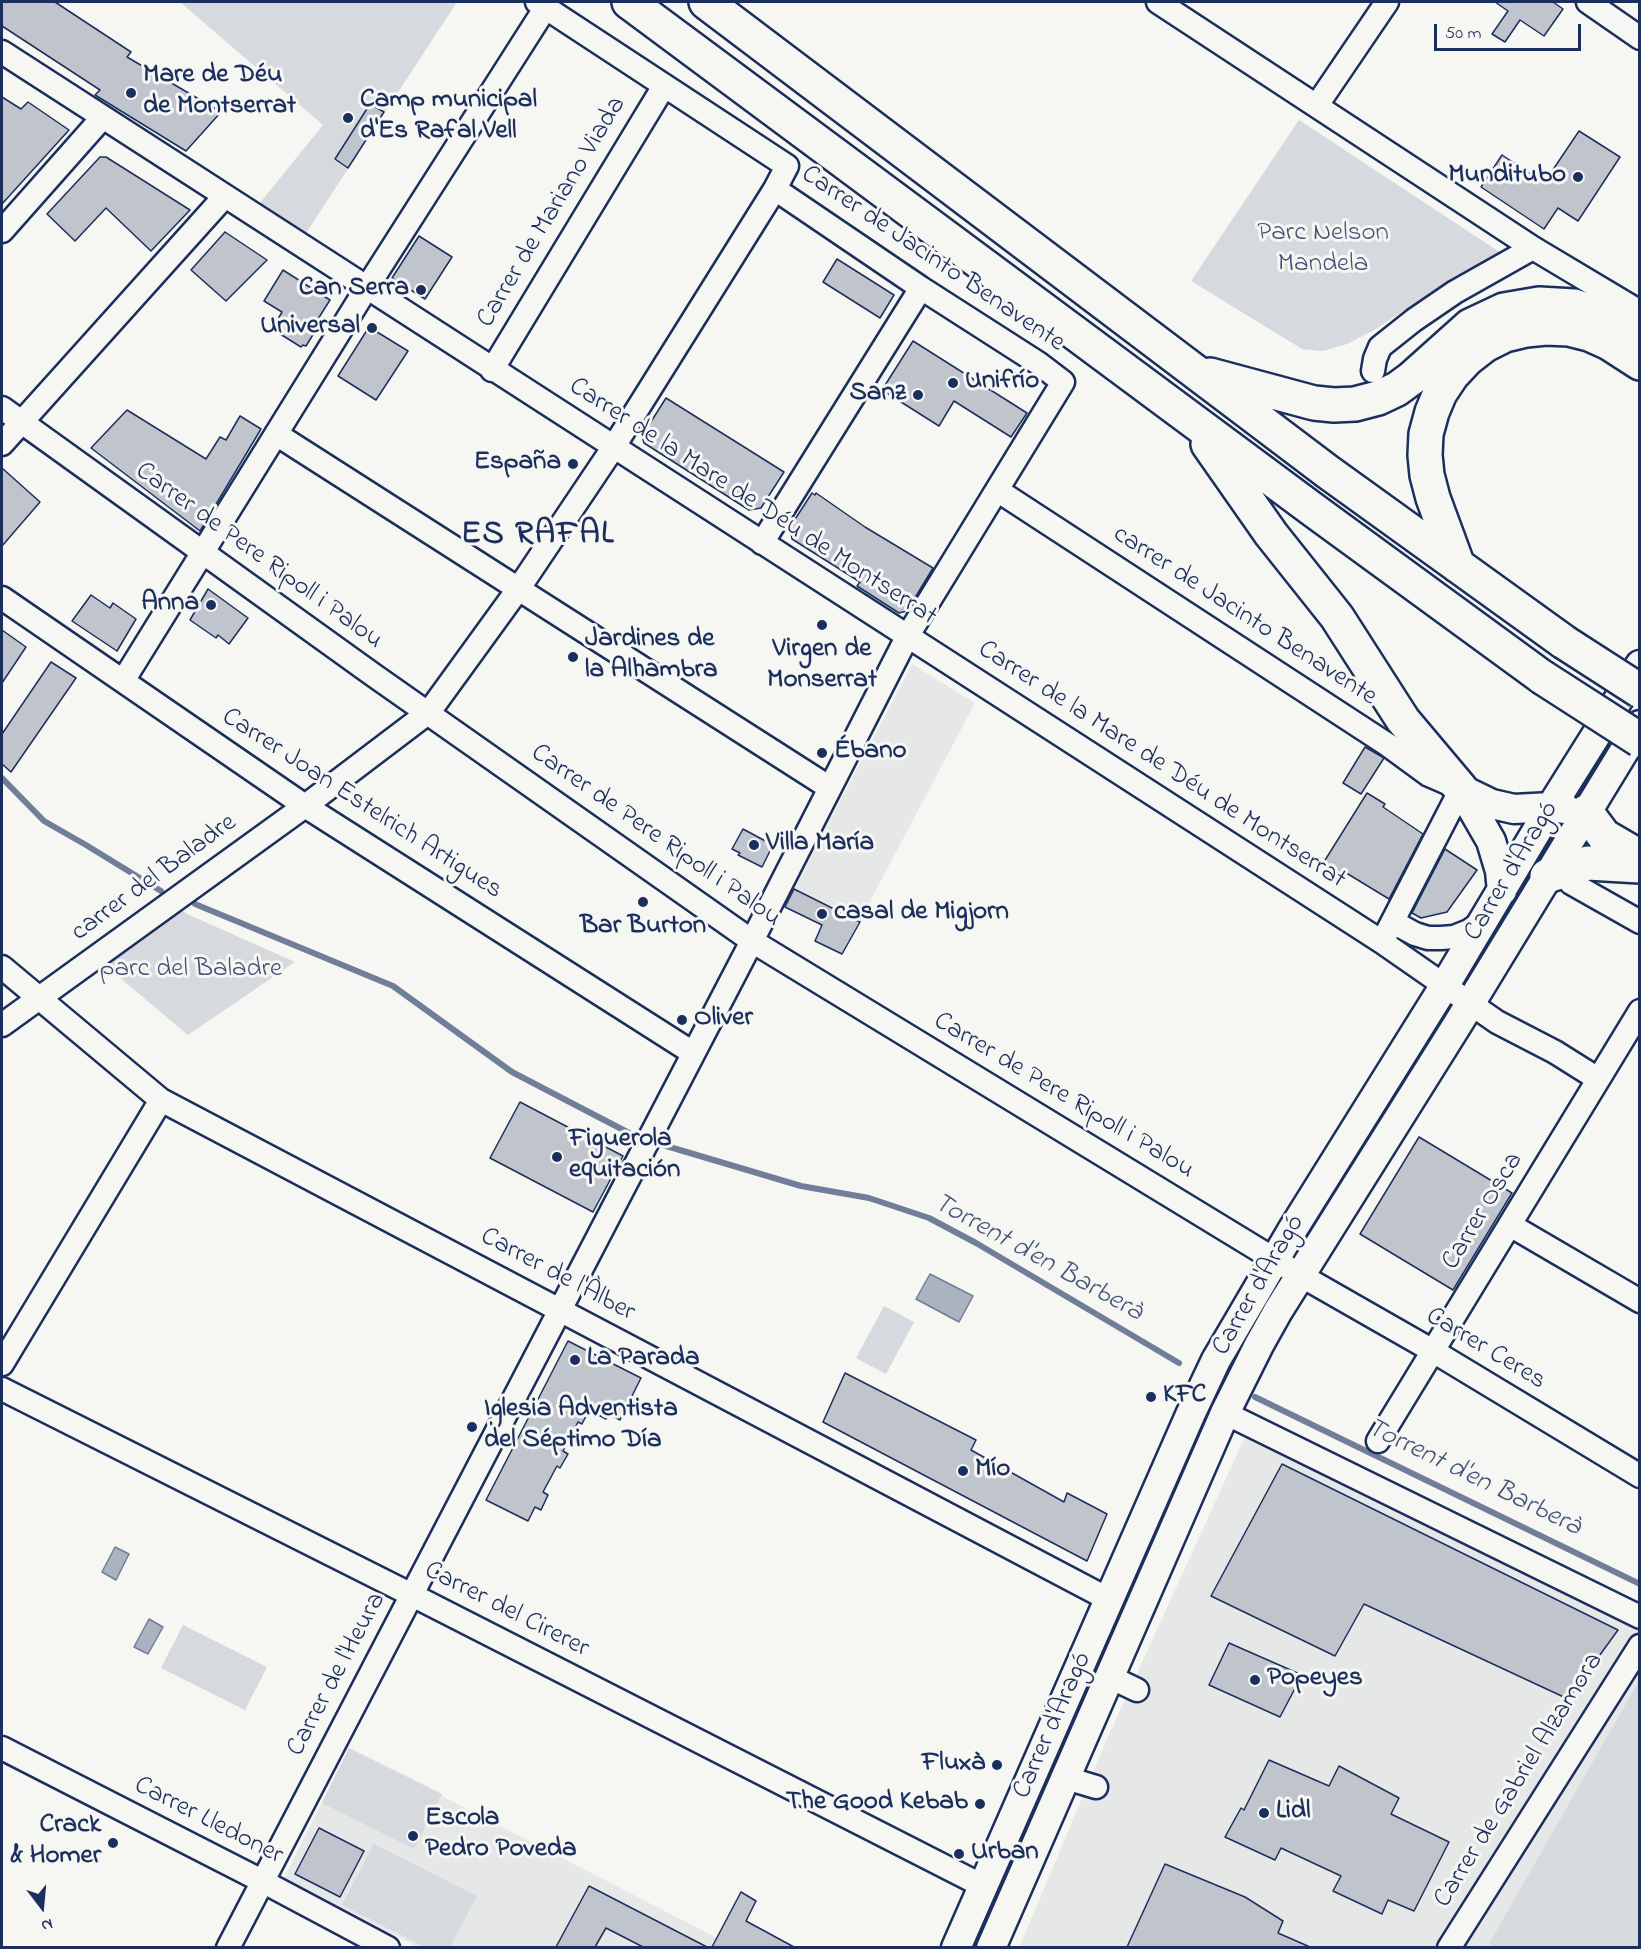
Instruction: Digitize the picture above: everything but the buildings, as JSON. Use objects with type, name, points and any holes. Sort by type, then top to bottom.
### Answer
[{"type":"highway","points":[[629,2],[1542,677],[1640,740]]},
{"type":"highway","points":[[706,2],[1194,371],[1458,566],[1564,642],[1640,691]]},
{"type":"highway","points":[[1194,371],[1314,403],[1355,404],[1378,398],[1412,378],[1470,326],[1504,310],[1539,304],[1574,306],[1608,317],[1640,335]]},
{"type":"highway","points":[[1458,566],[1432,498],[1425,455],[1426,434],[1432,412],[1440,393],[1452,375],[1485,345],[1505,335],[1546,328],[1569,329],[1589,334],[1640,363]]},
{"type":"highway","points":[[1192,420],[1271,534],[1337,617],[1403,720],[1461,789]]},
{"type":"highway","points":[[1586,813],[1604,836],[1640,857]]},
{"type":"highway","points":[[1559,879],[1578,865],[1588,863],[1640,866]]},
{"type":"main road","name":"Carrer d'Aragó","points":[[956,1947],[1216,1360],[1274,1260],[1640,665]]},
{"type":"main road","name":"Carrer d'Aragó","points":[[994,1947],[1020,1881],[1225,1413],[1278,1311],[1470,1003],[1559,879],[1586,813],[1640,725]]},
{"type":"main road","points":[[1571,775],[1586,813]]},
{"type":"main road","points":[[1461,789],[1492,804],[1514,809],[1551,807],[1586,813]]},
{"type":"main road","points":[[1461,789],[1491,841],[1500,871],[1502,891]]},
{"type":"main road","points":[[1110,1600],[1124,1610],[1132,1626]]},
{"type":"main road","points":[[983,1886],[998,1888],[1020,1881]]},
{"type":"street","points":[[1158,2],[1533,248],[1640,312]]},
{"type":"street","points":[[1317,105],[1387,2]]},
{"type":"street","points":[[1588,2],[1640,38]]},
{"type":"street","points":[[123,681],[541,4]]},
{"type":"street","name":"Carrer de Jacinto Benavente","points":[[541,4],[787,166],[775,189],[921,288],[1038,363],[1063,382],[997,490]]},
{"type":"street","name":"Carrer de la Mare de Déu de Montserrat","points":[[2,52],[366,289],[1382,942],[1497,1022],[1555,1052],[1598,1079]]},
{"type":"street","name":"Carrer de Mariano Viada","points":[[492,370],[664,86]]},
{"type":"street","points":[[2,231],[103,117]]},
{"type":"street","name":"carrer del Baladre","points":[[39,998],[305,806],[429,712],[519,588],[613,448],[775,189]]},
{"type":"street","points":[[2,444],[225,196]]},
{"type":"street","points":[[1373,371],[1374,359],[1380,347],[1413,320],[1455,292],[1533,248]]},
{"type":"street","points":[[762,543],[921,288]]},
{"type":"street","name":"Carrer de Pere Ripoll i Palou","points":[[2,408],[202,553],[752,941],[1300,1275]]},
{"type":"street","points":[[276,434],[831,788]]},
{"type":"street","name":"Carrer de l'Heura","points":[[228,1947],[561,1311],[907,637],[997,490]]},
{"type":"street","name":"carrer de Jacinto Benavente","points":[[997,490],[1388,745],[1429,775],[1461,789]]},
{"type":"street","name":"Carrer Joan Estelrich Artigues","points":[[2,598],[305,806],[693,1053]]},
{"type":"street","points":[[1382,942],[1461,789]]},
{"type":"street","points":[[1559,879],[1640,922]]},
{"type":"street","points":[[1393,922],[1414,934],[1428,938],[1441,938],[1454,937],[1469,931],[1483,921]]},
{"type":"street","name":"Carrer de l'Àlber","points":[[2,968],[160,1100],[1110,1600]]},
{"type":"street","points":[[2,1025],[39,998]]},
{"type":"street","name":"Carrer Osca","points":[[1378,1442],[1640,1011]]},
{"type":"street","points":[[2,1364],[160,1100]]},
{"type":"street","points":[[1510,1225],[1640,1302]]},
{"type":"street","name":"Carrer Ceres","points":[[1300,1275],[1640,1476]]},
{"type":"street","name":"Carrer del Cirerer","points":[[2,1389],[983,1886]]},
{"type":"street","points":[[1225,1413],[1640,1617]]},
{"type":"street","name":"Carrer de Gabriel Alzamora","points":[[1449,1947],[1640,1646]]},
{"type":"street","points":[[1110,1677],[1137,1690]]},
{"type":"street","name":"Carrer Lledoner","points":[[2,1748],[388,1947]]},
{"type":"street","points":[[1066,1779],[1096,1787]]},
{"type":"shaded area","points":[[912,664],[975,703],[859,922],[794,889]]},
{"type":"shaded area","points":[[930,1274],[973,1296],[959,1322],[916,1299]]},
{"type":"shaded area","points":[[1254,1417],[1639,1602],[1639,1947],[1019,1948],[1107,1739]]},
{"type":"shaded area","points":[[115,1547],[129,1554],[116,1580],[102,1572]]},
{"type":"shaded area","points":[[149,1619],[163,1627],[148,1654],[134,1647]]},
{"type":"shaded area","name":"Escola Pedro Poveda","points":[[349,1748],[717,1938],[712,1948],[418,1947],[284,1878]]},
{"type":"green space","name":"Camp municipal d'Es Rafal Vell","points":[[180,2],[457,2],[306,233],[259,204],[323,125]]},
{"type":"green space","name":"Parc Nelson Mandela","points":[[1299,120],[1501,253],[1455,276],[1376,329],[1347,344],[1323,351],[1302,349],[1191,281]]},
{"type":"green space","name":"parc del Baladre","points":[[170,903],[187,914],[295,962],[188,1035],[95,957]]},
{"type":"green space","points":[[884,1306],[914,1322],[886,1374],[856,1358]]},
{"type":"green space","points":[[183,1625],[267,1667],[245,1710],[161,1668]]},
{"type":"green space","points":[[1639,1681],[1639,1947],[1494,1947],[1489,1944]]},
{"type":"green space","points":[[349,1748],[442,1794],[414,1849],[322,1803]]},
{"type":"green space","points":[[374,1844],[477,1896],[450,1947],[425,1947],[342,1905]]},
{"type":"waterway","name":"Torrent d'en Barberà","points":[[2,778],[44,821],[161,891]]},
{"type":"waterway","name":"Torrent d'en Barberà","points":[[195,904],[393,986],[512,1072],[633,1135]]},
{"type":"waterway","name":"Torrent d'en Barberà","points":[[663,1145],[801,1186],[869,1198],[929,1218],[976,1243],[1179,1363]]},
{"type":"waterway","name":"Torrent d'en Barberà","points":[[1255,1397],[1640,1584]]},
{"type":"place","name":"Mare de Déu de Montserrat","points":[[131,93]]},
{"type":"place","name":"Camp municipal d'Es Rafal Vell","points":[[348,118]]},
{"type":"place","name":"Munditubo","points":[[1578,177]]},
{"type":"place","name":"Can Serra","points":[[421,290]]},
{"type":"place","name":"Universal","points":[[372,328]]},
{"type":"place","name":"Unifrío","points":[[953,383]]},
{"type":"place","name":"Sanz","points":[[918,395]]},
{"type":"place","name":"España","points":[[573,464]]},
{"type":"place","name":"Anna","points":[[211,605]]},
{"type":"place","name":"Virgen de Monserrat","points":[[822,625]]},
{"type":"place","name":"Jardines de la Alhambra","points":[[573,657]]},
{"type":"place","name":"Ébano","points":[[822,753]]},
{"type":"place","name":"Villa María","points":[[754,845]]},
{"type":"place","name":"Bar Burton","points":[[643,902]]},
{"type":"place","name":"casal de Migjorn","points":[[822,914]]},
{"type":"place","name":"Oliver","points":[[682,1020]]},
{"type":"place","name":"Figuerola equitación","points":[[557,1157]]},
{"type":"place","name":"La Parada","points":[[575,1360]]},
{"type":"place","name":"KFC","points":[[1151,1397]]},
{"type":"place","name":"Iglesia Adventista del Séptimo Día","points":[[472,1427]]},
{"type":"place","name":"Mío","points":[[963,1471]]},
{"type":"place","name":"Popeyes","points":[[1255,1680]]},
{"type":"place","name":"Fluxà","points":[[997,1765]]},
{"type":"place","name":"The Good Kebab","points":[[980,1804]]},
{"type":"place","name":"Lidl","points":[[1264,1813]]},
{"type":"place","name":"Escola Pedro Poveda","points":[[413,1836]]},
{"type":"place","name":"Crack & Homer","points":[[113,1843]]},
{"type":"place","name":"Urban","points":[[959,1854]]},
{"type":"district","name":"ES RAFAL","points":[[538,537]]}]
